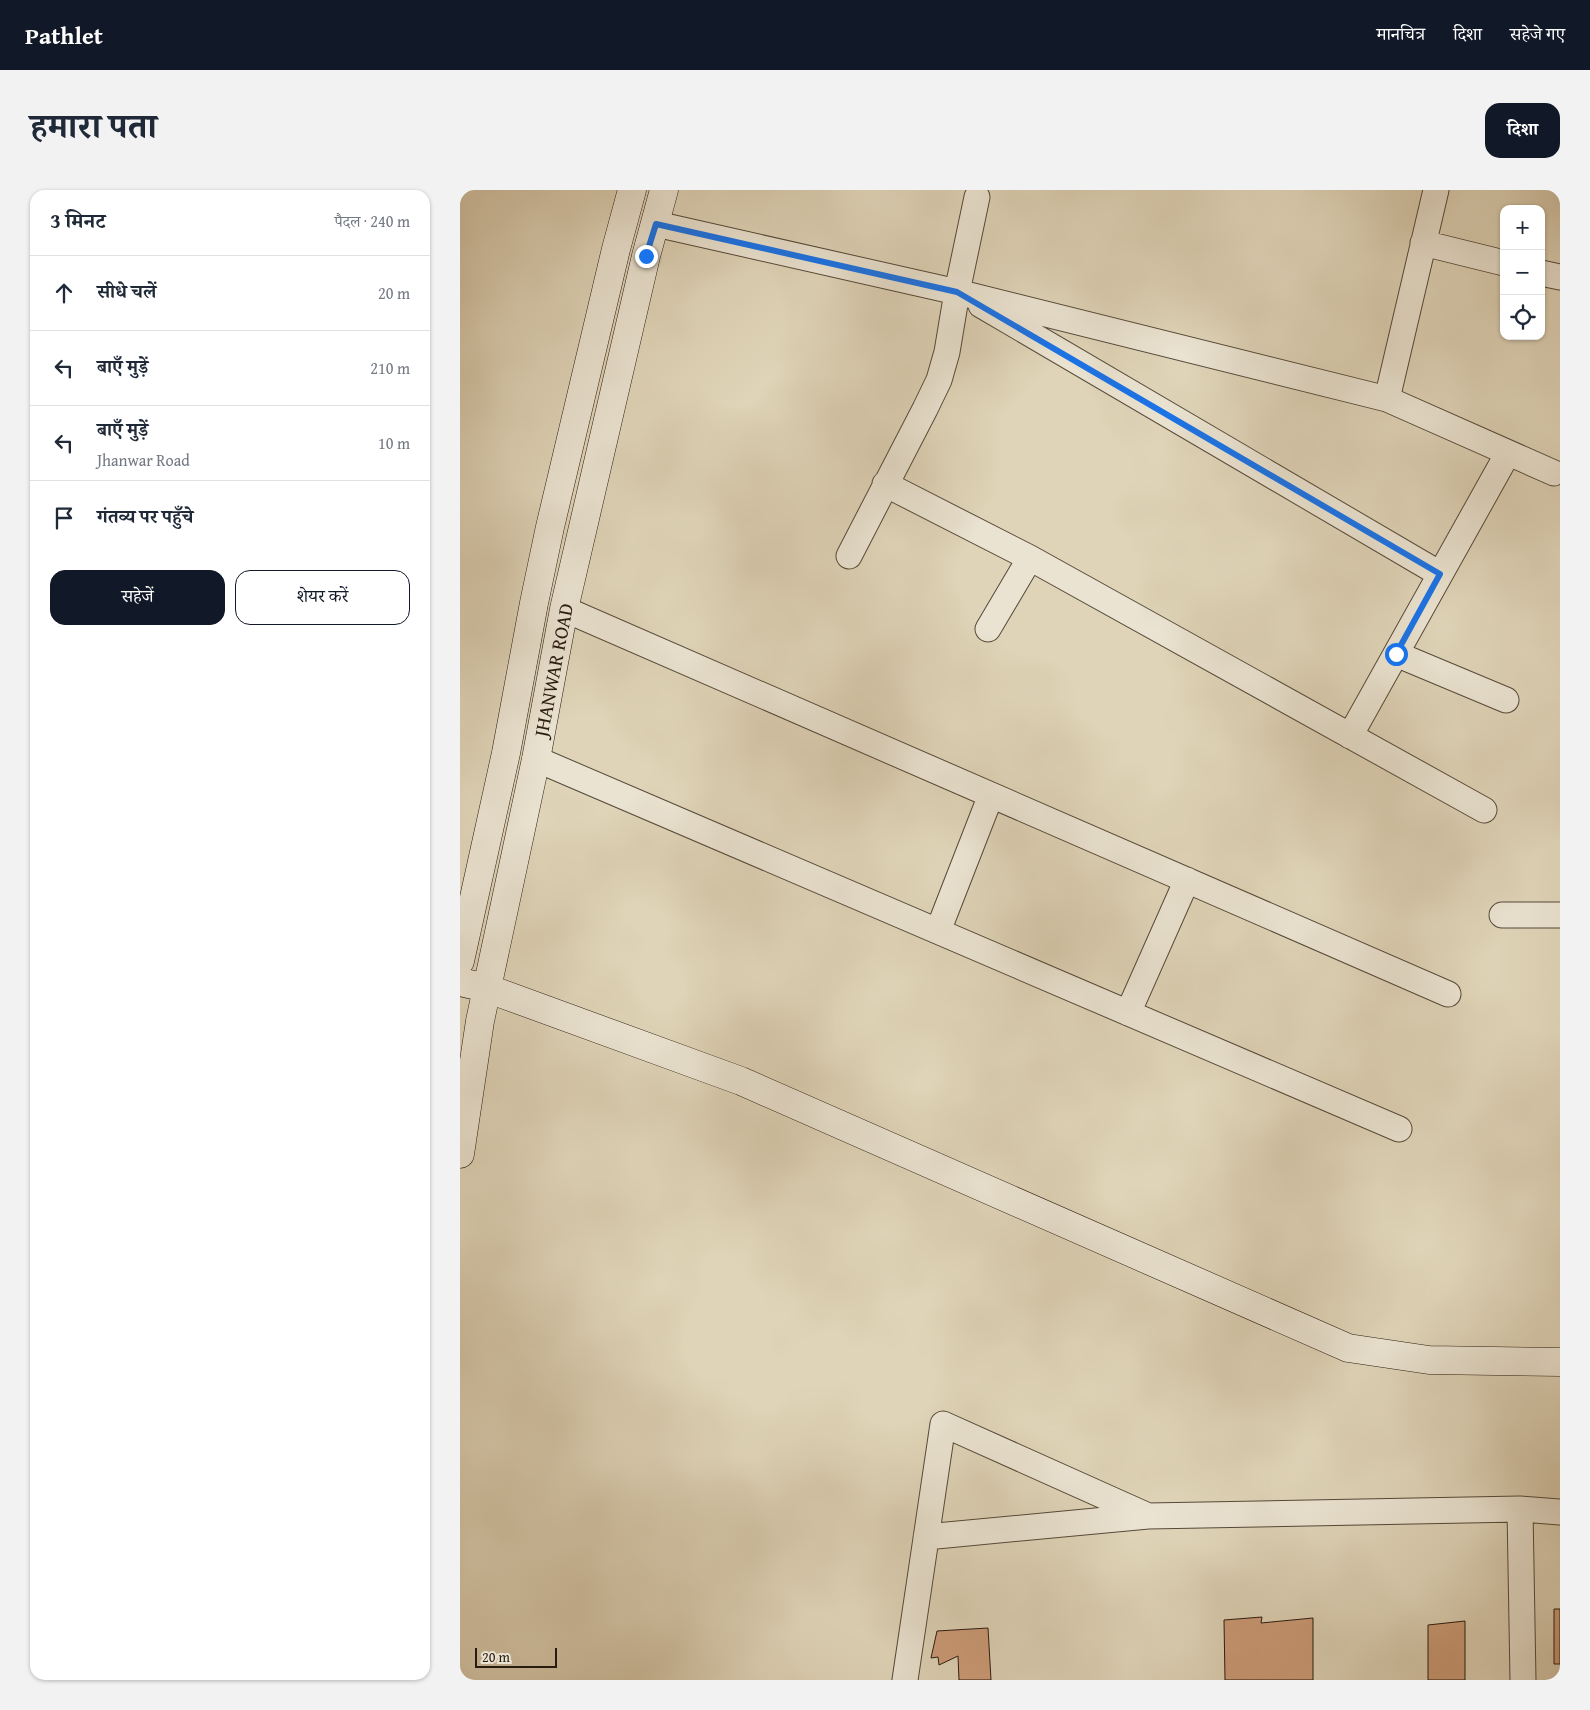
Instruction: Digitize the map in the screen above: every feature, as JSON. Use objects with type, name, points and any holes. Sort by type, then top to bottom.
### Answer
[{"type":"street","name":"JHANWAR ROAD","points":[[460,961],[506,753],[548,537],[632,190]]},
{"type":"street","name":"JHANWAR ROAD","points":[[460,1154],[473,985],[536,758],[564,609],[646,256],[664,190]]},
{"type":"street","points":[[1386,399],[1436,190]]},
{"type":"street","points":[[849,556],[939,380],[947,352],[957,292],[978,197]]},
{"type":"street","points":[[656,224],[957,292],[1386,399],[1554,473]]},
{"type":"street","points":[[1423,243],[1500,262]]},
{"type":"street","points":[[1545,273],[1560,277]]},
{"type":"street","points":[[957,292],[1440,574]]},
{"type":"street","points":[[1350,736],[1508,453]]},
{"type":"street","points":[[885,484],[1030,558],[1484,810]]},
{"type":"street","points":[[988,629],[1030,558]]},
{"type":"street","points":[[564,609],[1448,994]]},
{"type":"street","points":[[1396,654],[1506,700]]},
{"type":"street","points":[[536,758],[1398,1129]]},
{"type":"street","points":[[938,931],[991,795]]},
{"type":"street","points":[[1128,1013],[1187,880]]},
{"type":"street","points":[[1502,915],[1560,914]]},
{"type":"street","points":[[473,985],[741,1081],[1348,1348],[1429,1360],[1560,1362]]},
{"type":"street","points":[[905,1680],[943,1424],[1148,1516]]},
{"type":"street","points":[[1520,1509],[1524,1680]]},
{"type":"street","points":[[926,1537],[1148,1516],[1520,1509],[1560,1512]]},
{"type":"building","points":[[1554,1609],[1560,1609],[1560,1664],[1554,1664]]},
{"type":"building","points":[[1262,1617],[1261,1623],[1313,1618],[1313,1680],[1225,1680],[1224,1620]]},
{"type":"building","points":[[1465,1621],[1465,1680],[1428,1680],[1428,1625]]},
{"type":"building","points":[[988,1628],[991,1680],[959,1680],[958,1656],[939,1665],[938,1657],[931,1658],[937,1631]]},
{"type":"route","points":[[646,256],[656,224],[957,292],[1440,574],[1396,654]]}]
